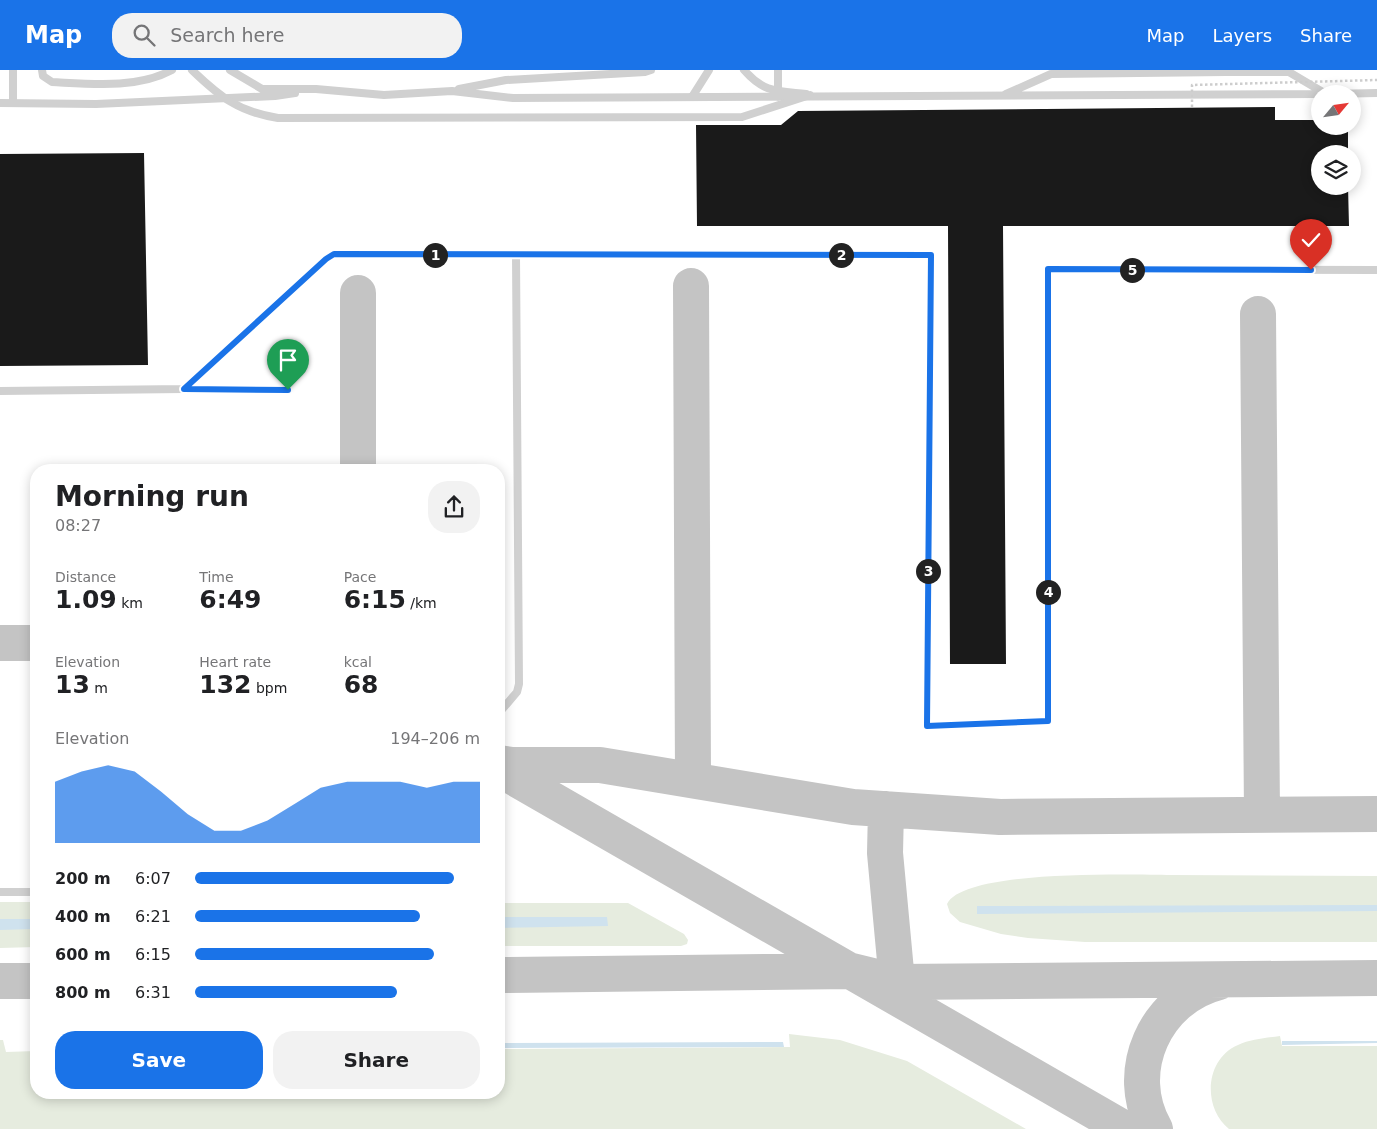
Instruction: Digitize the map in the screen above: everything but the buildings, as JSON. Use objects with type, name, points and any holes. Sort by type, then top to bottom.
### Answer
[{"type":"lane","points":[[13,70],[13,102]]},
{"type":"lane","points":[[42,70],[43,76],[52,82],[91,83],[132,83],[158,78],[172,70]]},
{"type":"lane","points":[[192,70],[211,88],[235,105],[255,114],[278,118],[742,117],[810,95]]},
{"type":"lane","points":[[230,70],[262,88],[316,89],[384,94],[452,91],[506,80],[648,71]]},
{"type":"lane","points":[[692,98],[708,70]]},
{"type":"lane","points":[[744,70],[757,84],[775,91],[810,95],[1008,94],[1051,74],[1289,72],[1311,85]]},
{"type":"lane","points":[[778,70],[778,97]]},
{"type":"lane","points":[[0,103],[96,104],[275,96],[316,89]]},
{"type":"lane","points":[[452,91],[513,98],[1311,94]]},
{"type":"lane","points":[[1361,93],[1377,93]]},
{"type":"lane","points":[[184,389],[326,259],[334,254],[516,256],[931,255],[927,726],[1048,721],[1048,269],[1377,270]]},
{"type":"lane","points":[[505,706],[517,692],[520,684],[516,256]]},
{"type":"lane","points":[[0,391],[288,390]]},
{"type":"lane","points":[[0,892],[30,892]]},
{"type":"path","points":[[1192,107],[1192,85],[1377,80]]},
{"type":"shaded area","points":[[1051,876],[1377,876],[1377,942],[1085,942],[1028,938],[1001,934],[960,922],[950,913],[947,904],[960,893],[984,885],[1015,879]]},
{"type":"shaded area","points":[[0,902],[30,902],[30,947],[0,948]]},
{"type":"shaded area","points":[[505,903],[628,903],[684,934],[688,940],[687,944],[681,946],[505,946]]},
{"type":"shaded area","points":[[789,1034],[840,1040],[907,1061],[1026,1129],[0,1129],[0,1040],[3,1040],[6,1052],[30,1051],[30,1099],[505,1099],[505,1049],[790,1047]]},
{"type":"shaded area","points":[[1280,1036],[1282,1046],[1377,1046],[1377,1129],[1229,1129],[1220,1120],[1214,1109],[1211,1096],[1211,1084],[1219,1061],[1227,1052],[1238,1045]]},
{"type":"water","points":[[1377,905],[1377,911],[977,914],[977,906]]},
{"type":"water","points":[[505,917],[607,917],[608,926],[505,928]]},
{"type":"water","points":[[0,919],[30,919],[30,929],[0,930]]},
{"type":"water","points":[[1282,1041],[1377,1041],[1377,1043],[1282,1045]]},
{"type":"water","points":[[783,1042],[784,1047],[505,1048],[505,1043]]},
{"type":"taxiway","points":[[691,286],[693,779]]},
{"type":"taxiway","points":[[358,293],[358,464]]},
{"type":"taxiway","points":[[1258,314],[1262,815]]},
{"type":"taxiway","points":[[0,643],[30,643]]},
{"type":"taxiway","points":[[505,764],[600,765],[853,807],[1000,817],[1377,814]]},
{"type":"taxiway","points":[[505,772],[1125,1129]]},
{"type":"taxiway","points":[[886,809],[885,853],[897,982]]},
{"type":"taxiway","points":[[505,975],[852,971],[897,982],[1377,978]]},
{"type":"taxiway","points":[[0,981],[30,981]]},
{"type":"taxiway","points":[[1155,1129],[1146,1107],[1142,1084],[1144,1062],[1151,1040],[1162,1021],[1177,1004],[1197,991],[1219,982]]},
{"type":"route","points":[[288,390],[184,389],[326,259],[334,254],[608,256],[931,255],[927,726],[1048,721],[1048,269],[1311,270]]}]
